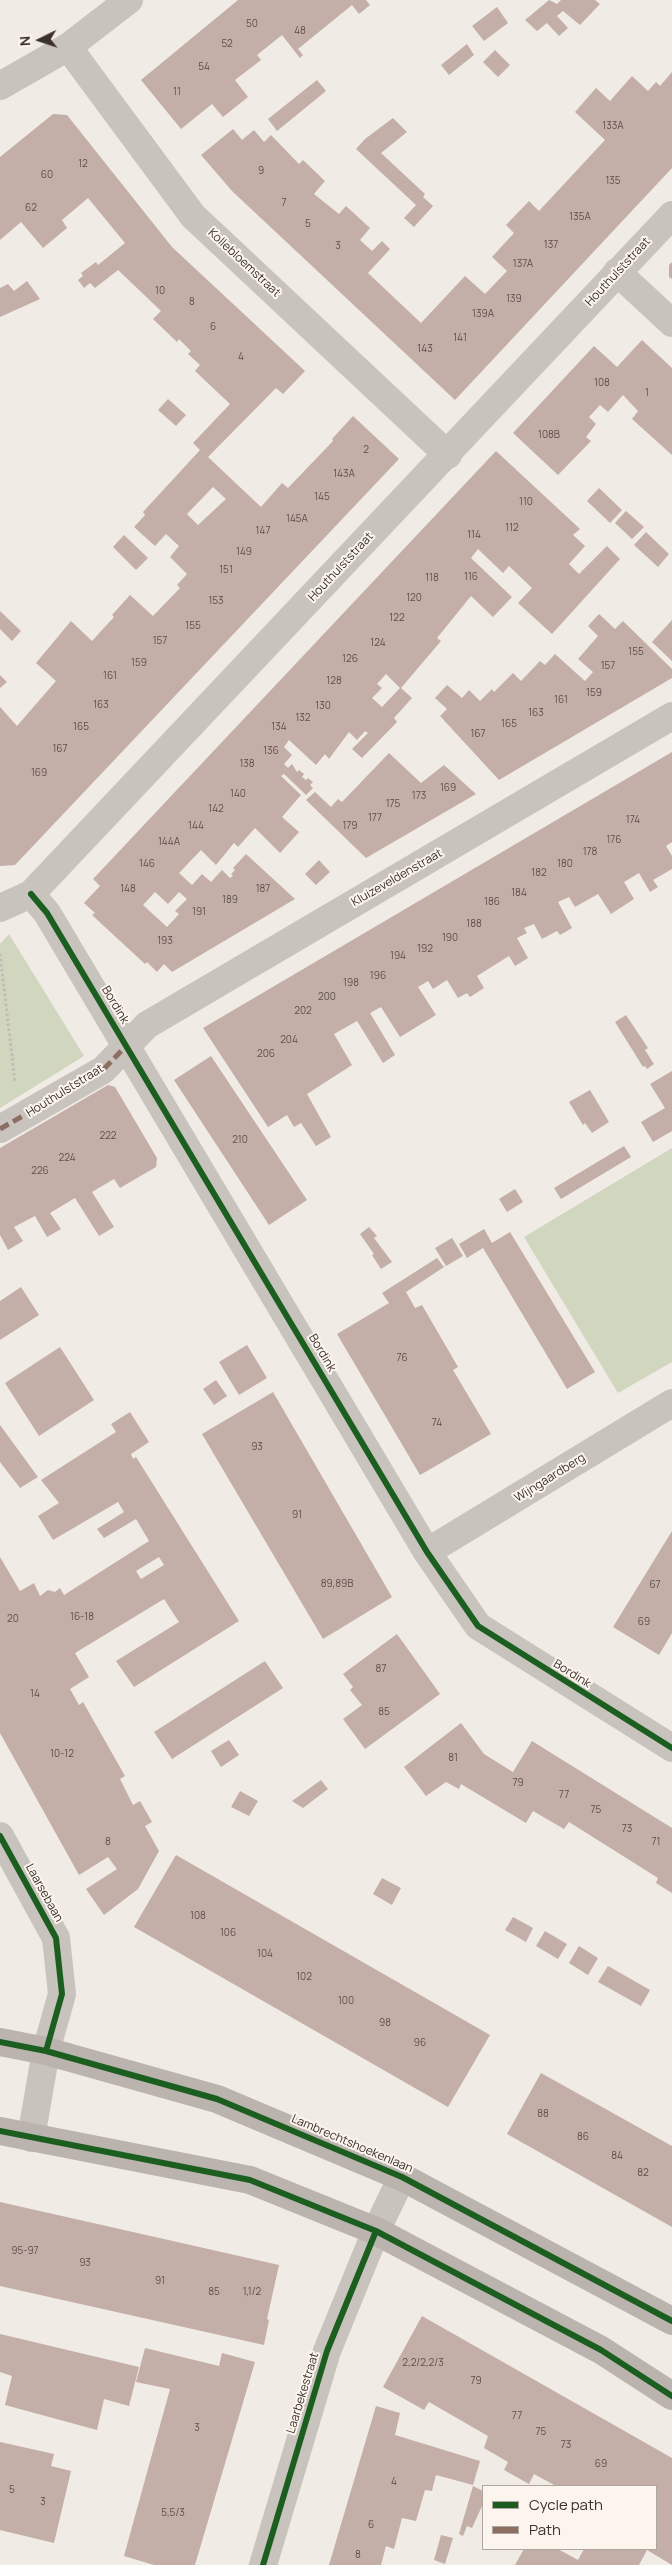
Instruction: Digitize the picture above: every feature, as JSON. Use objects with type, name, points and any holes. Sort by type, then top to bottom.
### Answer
[{"type":"street","points":[[0,86],[68,48],[129,0]]},
{"type":"street","name":"Kollebloemstraat","points":[[68,48],[193,216],[448,455]]},
{"type":"street","name":"Houthulststraat","points":[[0,908],[31,894],[448,455],[672,215]]},
{"type":"street","points":[[617,272],[672,323]]},
{"type":"street","name":"Kluizeveldenstraat","points":[[126,1046],[147,1025],[672,716]]},
{"type":"street","name":"Bordink","points":[[31,894],[47,913],[427,1552],[478,1626],[672,1748]]},
{"type":"street","name":"Houthulststraat","points":[[10,1124],[102,1070],[126,1046]]},
{"type":"street","name":"Wijngaardberg","points":[[427,1552],[672,1403]]},
{"type":"street","name":"Laarsebaan","points":[[0,1836],[56,1938],[62,1994],[46,2051]]},
{"type":"street","name":"Lambrechtshoekenlaan","points":[[0,2042],[46,2051],[217,2099],[402,2177],[672,2321]]},
{"type":"street","points":[[31,2138],[46,2051]]},
{"type":"street","points":[[0,2131],[250,2180],[376,2232],[601,2350],[672,2396]]},
{"type":"street","name":"Lambrechtshoekenlaan","points":[[376,2232],[402,2177]]},
{"type":"street","name":"Laarbekestraat","points":[[263,2565],[327,2351],[376,2232]]},
{"type":"path","points":[[0,954],[10,1124]]},
{"type":"green space","points":[[9,934],[84,1056],[0,1108],[0,944]]},
{"type":"green space","points":[[672,1148],[672,1362],[618,1393],[524,1237]]},
{"type":"building","points":[[238,0],[366,0],[370,5],[359,14],[352,5],[298,49],[303,55],[300,58],[282,35],[257,55],[261,60],[235,80],[248,97],[223,117],[212,104],[181,129],[141,80]]},
{"type":"building","points":[[549,0],[557,4],[561,0],[595,0],[600,4],[580,25],[563,11],[557,16],[568,28],[559,36],[547,23],[537,31],[525,20]]},
{"type":"building","points":[[497,7],[508,23],[484,41],[472,26]]},
{"type":"building","points":[[467,44],[474,55],[449,75],[441,65]]},
{"type":"building","points":[[495,50],[510,65],[498,77],[483,62]]},
{"type":"building","points":[[672,72],[672,168],[455,400],[232,191],[201,155],[233,129],[242,140],[254,130],[264,142],[271,135],[299,164],[303,160],[325,181],[314,194],[339,214],[346,206],[370,228],[360,240],[372,251],[382,241],[390,249],[368,273],[421,323],[465,276],[485,294],[507,271],[492,257],[514,233],[506,225],[529,201],[539,211],[605,140],[575,112],[596,88],[610,101],[632,76],[648,91],[656,82],[660,86]]},
{"type":"building","points":[[317,80],[326,91],[277,131],[268,119]]},
{"type":"building","points":[[53,114],[67,115],[172,247],[305,371],[283,394],[276,388],[208,457],[261,507],[282,483],[288,488],[333,441],[332,439],[353,416],[399,459],[15,865],[0,866],[0,707],[17,726],[56,681],[36,663],[71,621],[92,641],[114,617],[112,615],[130,595],[153,616],[180,588],[177,585],[187,574],[170,557],[179,546],[166,534],[155,546],[134,527],[145,515],[143,512],[200,450],[193,443],[230,404],[195,371],[200,365],[188,354],[191,351],[179,339],[177,342],[153,319],[161,311],[118,270],[95,288],[90,283],[84,288],[78,280],[83,276],[81,273],[96,262],[98,265],[125,243],[88,198],[62,220],[67,228],[43,248],[21,222],[0,240],[0,157]],"holes":[[[213,487],[226,499],[198,525],[187,514]]]},
{"type":"building","points":[[393,118],[407,132],[381,153],[425,194],[423,197],[433,206],[414,227],[404,218],[416,205],[356,149],[365,139]]},
{"type":"building","points":[[672,262],[672,279],[669,277],[669,265]]},
{"type":"building","points":[[27,281],[40,299],[0,317],[0,288],[8,284],[14,291]]},
{"type":"building","points":[[642,340],[672,368],[672,455],[632,419],[638,411],[623,395],[608,412],[600,405],[589,417],[596,424],[586,437],[591,441],[558,475],[513,433],[594,346],[617,367]]},
{"type":"building","points":[[168,399],[186,415],[176,426],[158,410]]},
{"type":"building","points":[[496,451],[580,529],[573,535],[585,546],[569,564],[579,574],[607,546],[620,559],[552,634],[518,603],[532,588],[509,566],[503,573],[478,549],[471,558],[512,597],[493,617],[471,596],[437,638],[441,641],[401,688],[412,698],[394,718],[397,722],[362,758],[352,749],[368,733],[365,731],[357,740],[349,732],[329,759],[325,754],[316,765],[289,740],[284,747],[292,755],[284,764],[288,768],[292,764],[297,772],[299,770],[304,774],[302,777],[306,780],[308,778],[313,782],[310,785],[313,788],[306,795],[284,774],[281,776],[301,795],[282,817],[299,832],[280,853],[255,828],[238,847],[234,843],[216,865],[201,850],[179,873],[192,885],[202,874],[211,882],[222,870],[230,878],[235,870],[233,868],[246,854],[295,899],[172,972],[164,964],[157,972],[147,962],[145,964],[92,915],[95,913],[84,903],[100,886],[93,879]],"holes":[[[386,674],[400,688],[382,707],[372,698],[382,688],[377,684]],[[155,892],[168,904],[179,892],[187,899],[175,911],[179,914],[167,927],[143,905]]]},
{"type":"building","points":[[599,488],[622,510],[610,523],[587,501]]},
{"type":"building","points":[[626,511],[644,527],[632,539],[615,523]]},
{"type":"building","points":[[646,532],[669,554],[658,567],[634,545]]},
{"type":"building","points":[[124,535],[148,558],[136,570],[113,547]]},
{"type":"building","points":[[0,611],[21,631],[12,641],[0,629]]},
{"type":"building","points":[[599,614],[615,629],[623,621],[672,669],[672,678],[499,780],[440,716],[447,709],[435,698],[447,685],[462,698],[469,690],[480,701],[492,689],[494,692],[513,673],[521,681],[540,661],[545,665],[555,654],[585,681],[593,672],[578,659],[598,636],[588,626]]},
{"type":"building","points":[[672,620],[672,661],[652,642]]},
{"type":"building","points":[[0,675],[7,682],[0,688]]},
{"type":"building","points":[[672,752],[672,842],[666,846],[672,856],[672,869],[653,880],[658,887],[650,892],[639,873],[624,882],[634,899],[611,914],[598,894],[575,907],[569,897],[558,902],[572,928],[560,935],[557,931],[542,939],[534,924],[524,928],[527,933],[517,938],[528,958],[515,966],[509,956],[477,976],[484,988],[470,997],[467,993],[458,998],[447,980],[433,989],[428,981],[418,987],[436,1015],[400,1037],[381,1007],[370,1013],[395,1055],[383,1063],[357,1021],[334,1034],[352,1065],[307,1094],[331,1137],[316,1146],[301,1123],[294,1127],[287,1115],[268,1127],[203,1028]]},
{"type":"building","points":[[389,753],[421,783],[444,765],[476,794],[366,858],[306,800],[315,792],[331,807],[338,799],[342,802]]},
{"type":"building","points":[[319,860],[330,872],[316,885],[305,874]]},
{"type":"building","points":[[626,1015],[648,1048],[645,1050],[654,1064],[647,1069],[645,1066],[643,1067],[615,1022]]},
{"type":"building","points":[[211,1056],[307,1200],[269,1225],[174,1080]]},
{"type":"building","points":[[672,1071],[672,1131],[653,1142],[641,1122],[665,1108],[650,1084]]},
{"type":"building","points":[[108,1085],[115,1087],[157,1158],[156,1167],[120,1188],[114,1179],[92,1192],[114,1227],[99,1236],[75,1198],[50,1213],[61,1229],[47,1237],[35,1216],[14,1227],[23,1241],[8,1250],[0,1235],[0,1148]]},
{"type":"building","points":[[590,1090],[609,1122],[592,1133],[585,1123],[583,1125],[569,1102]]},
{"type":"building","points":[[624,1146],[631,1157],[561,1199],[554,1188]]},
{"type":"building","points":[[515,1189],[523,1202],[507,1212],[499,1199]]},
{"type":"building","points":[[369,1227],[377,1236],[374,1238],[392,1262],[381,1269],[372,1255],[374,1254],[360,1234]]},
{"type":"building","points":[[484,1229],[492,1243],[510,1232],[595,1372],[567,1389],[483,1248],[467,1258],[459,1244]]},
{"type":"building","points":[[452,1238],[463,1256],[446,1266],[435,1248]]},
{"type":"building","points":[[437,1258],[444,1267],[406,1292],[415,1308],[422,1305],[458,1367],[453,1370],[491,1434],[420,1475],[337,1334],[389,1303],[382,1293]]},
{"type":"building","points":[[21,1287],[39,1315],[0,1340],[0,1301]]},
{"type":"building","points":[[247,1345],[267,1378],[239,1395],[219,1362]]},
{"type":"building","points":[[60,1347],[94,1400],[39,1436],[5,1383]]},
{"type":"building","points":[[216,1380],[227,1396],[214,1405],[203,1389]]},
{"type":"building","points":[[273,1392],[392,1597],[323,1639],[202,1434]]},
{"type":"building","points":[[130,1412],[149,1442],[131,1454],[133,1459],[136,1457],[239,1621],[134,1687],[116,1661],[179,1622],[164,1599],[75,1653],[89,1677],[70,1689],[79,1705],[83,1702],[125,1776],[120,1779],[133,1805],[140,1801],[152,1822],[145,1826],[159,1851],[138,1889],[104,1915],[86,1889],[117,1869],[108,1857],[79,1875],[0,1733],[0,1557],[20,1591],[34,1583],[40,1596],[48,1590],[55,1592],[60,1588],[64,1595],[149,1541],[136,1519],[104,1538],[97,1529],[124,1512],[118,1502],[53,1540],[38,1516],[59,1503],[41,1480],[116,1432],[111,1424]],"holes":[[[159,1557],[164,1565],[141,1579],[136,1571]]]},
{"type":"building","points":[[0,1425],[38,1477],[20,1488],[0,1462]]},
{"type":"building","points":[[672,1531],[672,1633],[659,1655],[613,1627]]},
{"type":"building","points":[[397,1634],[440,1694],[365,1749],[343,1719],[362,1705],[350,1690],[353,1687],[343,1674]]},
{"type":"building","points":[[265,1661],[283,1688],[172,1759],[154,1732]]},
{"type":"building","points":[[461,1723],[484,1754],[513,1772],[532,1741],[672,1828],[672,1893],[656,1883],[658,1878],[569,1822],[564,1829],[533,1811],[526,1823],[461,1784],[459,1789],[446,1782],[426,1796],[404,1767]]},
{"type":"building","points":[[229,1740],[239,1755],[221,1767],[211,1751]]},
{"type":"building","points":[[321,1780],[328,1789],[303,1808],[292,1801]]},
{"type":"building","points":[[240,1791],[258,1801],[249,1816],[231,1807]]},
{"type":"building","points":[[176,1855],[490,2035],[448,2107],[134,1927]]},
{"type":"building","points":[[382,1878],[401,1888],[392,1905],[373,1894]]},
{"type":"building","points":[[513,1917],[533,1928],[526,1942],[505,1930]]},
{"type":"building","points":[[545,1931],[567,1944],[558,1959],[536,1946]]},
{"type":"building","points":[[579,1946],[598,1958],[588,1975],[569,1963]]},
{"type":"building","points":[[608,1966],[650,1990],[641,2006],[598,1982]]},
{"type":"building","points":[[541,2073],[672,2146],[672,2227],[507,2134]]},
{"type":"building","points":[[0,2202],[279,2265],[267,2319],[269,2320],[264,2345],[0,2286]]},
{"type":"building","points":[[422,2316],[672,2458],[672,2565],[647,2550],[657,2550],[657,2485],[554,2485],[534,2474],[529,2484],[504,2470],[508,2462],[484,2448],[488,2436],[429,2402],[424,2410],[383,2387]]},
{"type":"building","points":[[0,2334],[139,2367],[129,2406],[104,2399],[97,2430],[5,2405],[12,2376],[0,2372]]},
{"type":"building","points":[[145,2348],[219,2366],[222,2353],[255,2362],[195,2565],[154,2565],[124,2556],[170,2389],[136,2382]]},
{"type":"building","points":[[376,2406],[400,2413],[395,2435],[480,2461],[473,2485],[436,2475],[432,2491],[425,2490],[416,2521],[402,2518],[394,2549],[386,2546],[381,2565],[329,2565]]},
{"type":"building","points":[[0,2442],[54,2454],[51,2466],[71,2471],[54,2543],[0,2530]]},
{"type":"building","points":[[473,2486],[482,2490],[482,2506],[472,2528],[467,2526],[463,2536],[459,2534]]},
{"type":"building","points":[[441,2535],[453,2538],[445,2564],[434,2560]]},
{"type":"building","points":[[523,2550],[560,2550],[578,2560],[583,2550],[647,2550],[639,2565],[515,2565]]},
{"type":"marked path","points":[[0,1129],[103,1070],[126,1046]]},
{"type":"cycle path","points":[[31,894],[47,913],[427,1552],[478,1626],[672,1748]]},
{"type":"cycle path","points":[[0,1836],[56,1938],[62,1994],[46,2051]]},
{"type":"cycle path","points":[[0,2042],[46,2051],[217,2099],[402,2177],[672,2321]]},
{"type":"cycle path","points":[[0,2131],[250,2180],[376,2231],[601,2350],[672,2396]]},
{"type":"cycle path","points":[[263,2565],[327,2351],[376,2231]]}]
